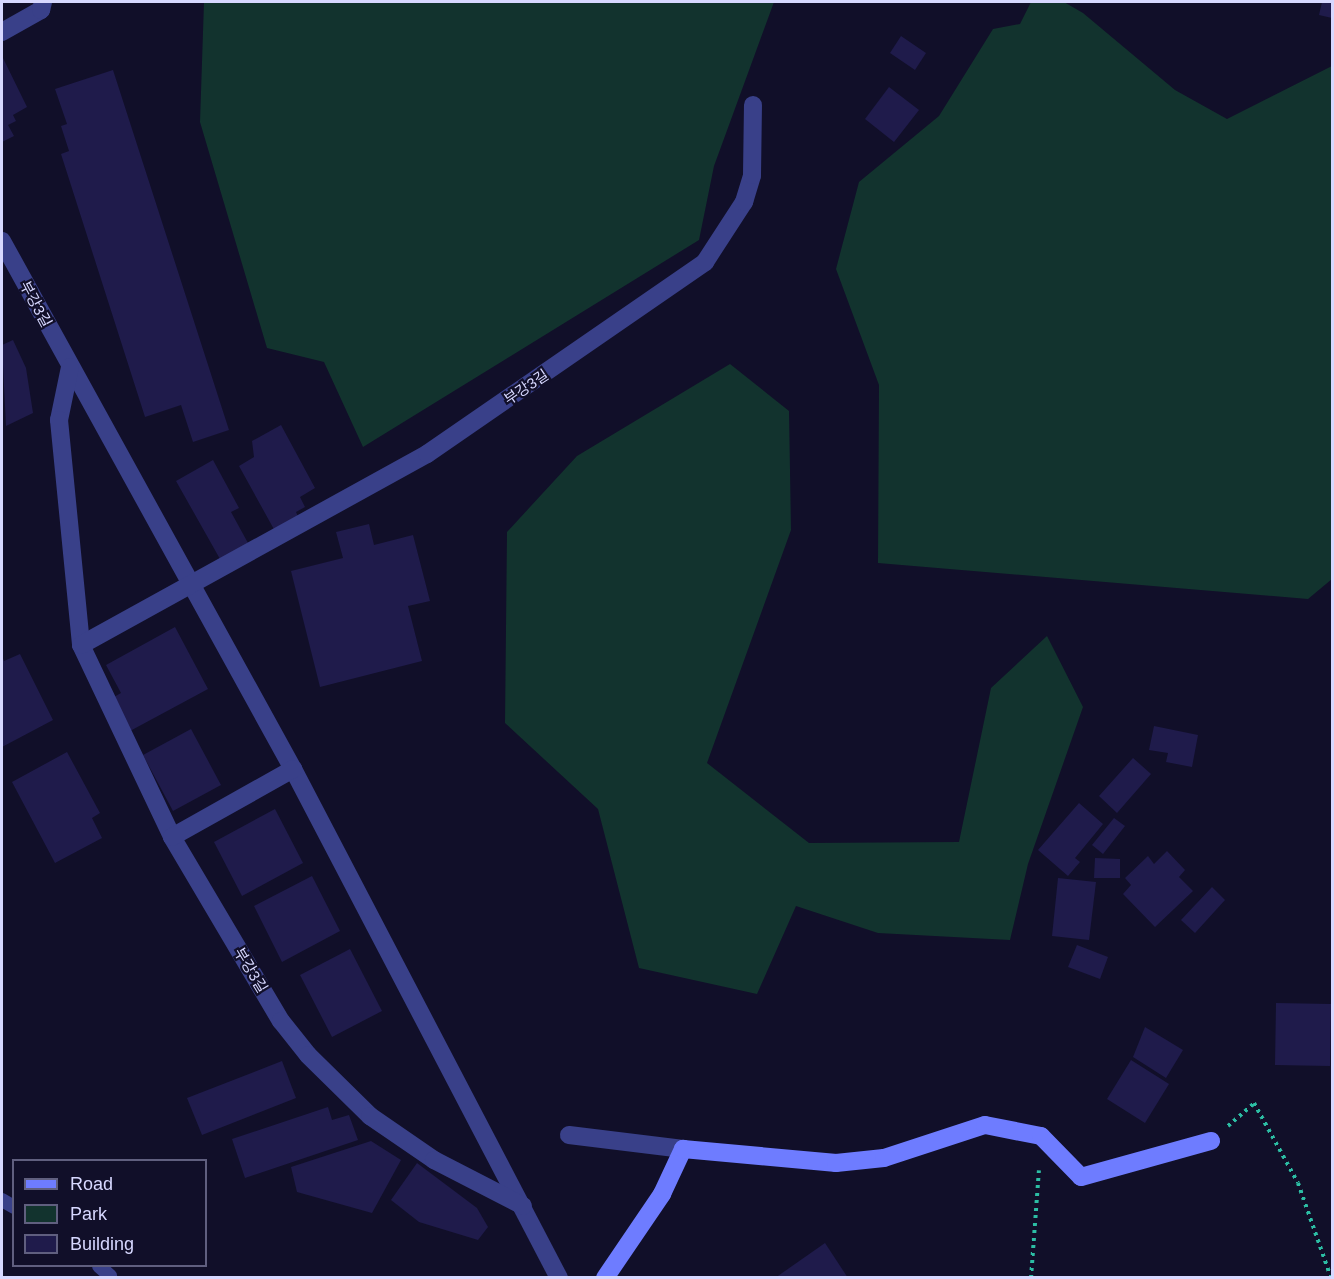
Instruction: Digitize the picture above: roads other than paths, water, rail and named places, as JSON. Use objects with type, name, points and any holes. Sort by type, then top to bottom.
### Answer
[{"type":"street","points":[[2,32],[41,10],[43,2]]},
{"type":"street","name":"부강3길","points":[[81,645],[194,587],[427,454],[705,262],[744,202],[752,175],[753,105]]},
{"type":"street","name":"부강3길","points":[[2,241],[293,770],[524,1206],[559,1278]]},
{"type":"street","name":"부강3길","points":[[70,367],[59,420],[81,645],[172,837],[281,1021],[308,1055],[370,1116],[434,1160],[524,1206]]},
{"type":"street","points":[[172,837],[293,770]]},
{"type":"street","points":[[569,1135],[683,1149],[836,1163],[884,1158],[985,1125],[1041,1136],[1081,1177],[1211,1141]]},
{"type":"street","points":[[605,1278],[662,1194],[683,1149]]},
{"type":"lane","points":[[100,1267],[110,1276]]}]
